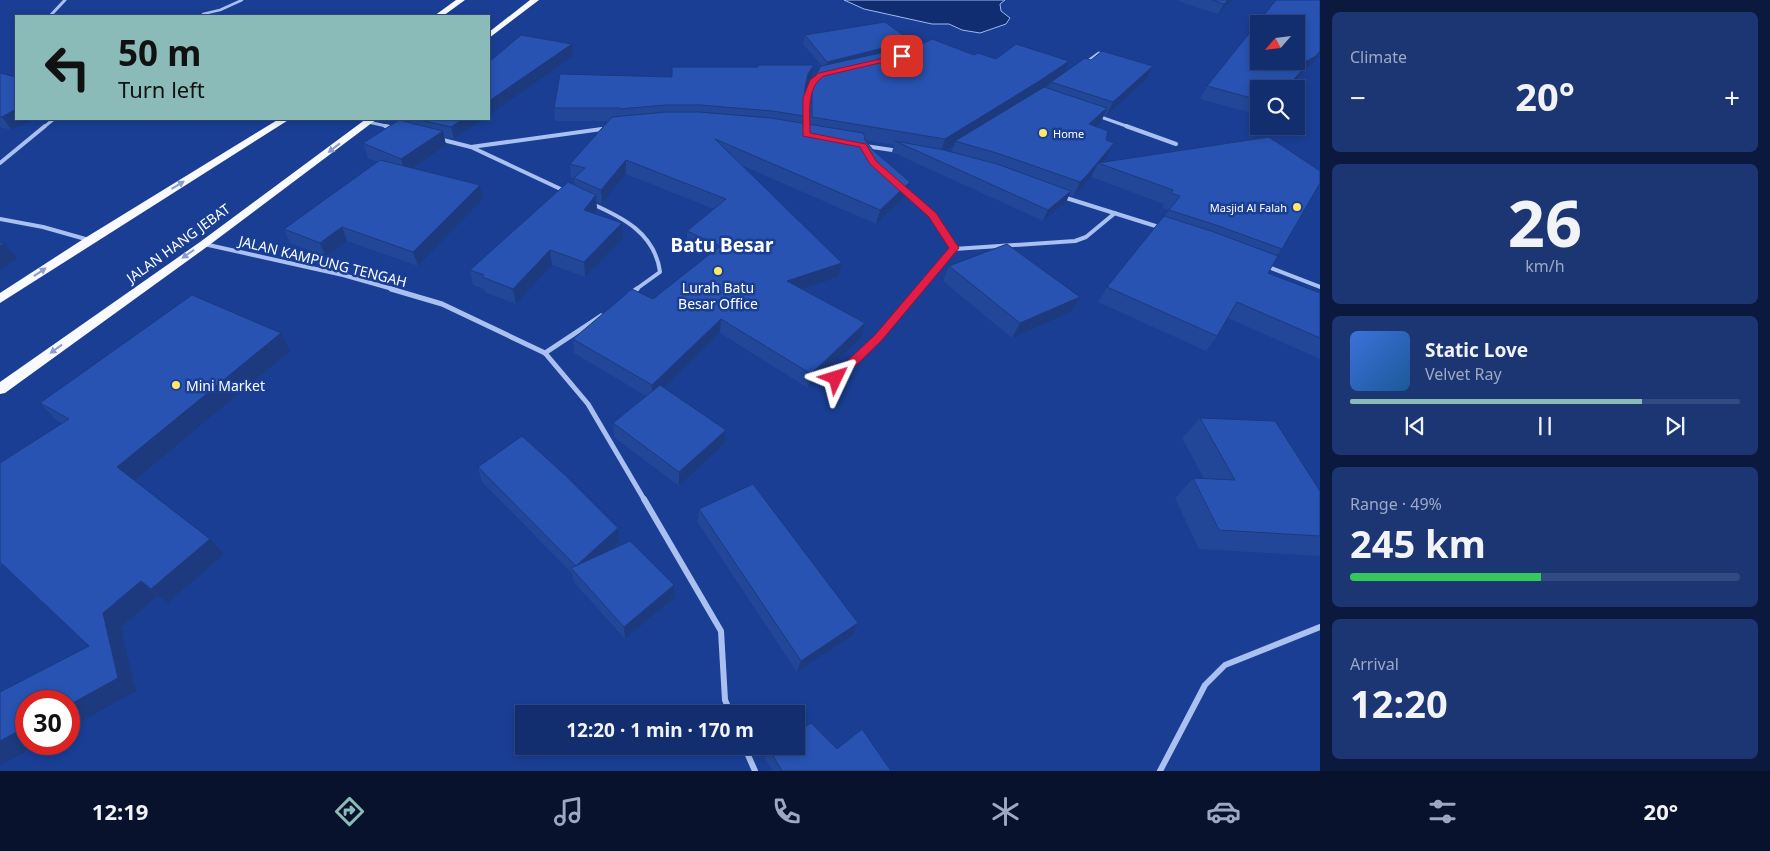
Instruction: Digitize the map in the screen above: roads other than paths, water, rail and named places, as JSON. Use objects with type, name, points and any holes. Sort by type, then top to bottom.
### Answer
[{"type":"highway","points":[[439,15],[461,0]]},
{"type":"highway","points":[[490,35],[535,0]]},
{"type":"highway","points":[[490,24],[502,27]]},
{"type":"highway","points":[[0,299],[89,240],[283,120]]},
{"type":"highway","name":"JALAN HANG JEBAT","points":[[0,389],[204,244],[370,120]]},
{"type":"street","points":[[51,15],[65,0]]},
{"type":"street","points":[[1076,69],[1099,53]]},
{"type":"street","points":[[806,134],[806,98],[813,80],[822,74]]},
{"type":"street","points":[[1089,114],[1176,144]]},
{"type":"street","points":[[0,163],[53,120]]},
{"type":"street","points":[[370,120],[396,129]]},
{"type":"street","points":[[471,147],[578,130],[617,127]]},
{"type":"street","points":[[433,138],[471,147],[573,195]]},
{"type":"street","points":[[868,154],[863,145],[902,151]]},
{"type":"street","points":[[899,185],[933,215],[954,248]]},
{"type":"street","points":[[1056,194],[1169,231]]},
{"type":"street","points":[[582,199],[625,219],[656,251],[660,262],[660,272],[623,300]]},
{"type":"street","points":[[836,378],[878,338],[954,248],[1075,241],[1086,237],[1115,213]]},
{"type":"street","points":[[0,219],[43,227],[89,240]]},
{"type":"street","name":"JALAN KAMPUNG TENGAH","points":[[204,244],[343,275],[442,304],[545,354]]},
{"type":"street","points":[[1258,263],[1320,287]]},
{"type":"street","points":[[609,311],[545,354],[588,404],[721,630],[725,700],[727,705]]},
{"type":"street","points":[[1160,771],[1205,685],[1225,666],[1320,627]]},
{"type":"street","points":[[748,755],[755,771]]},
{"type":"lane","points":[[202,14],[220,10],[242,0]]},
{"type":"water","points":[[844,0],[1005,0],[1000,4],[1001,11],[1010,18],[1006,24],[980,33],[962,30],[949,24],[932,24],[864,9]]},
{"type":"place","name":"Home","points":[[1043,133]]},
{"type":"place","name":"Masjid Al Falah","points":[[1297,207]]},
{"type":"place","name":"Lurah Batu Besar Office","points":[[718,271]]},
{"type":"place","name":"Mini Market","points":[[176,385]]},
{"type":"district","name":"Batu Besar","points":[[722,245]]}]
